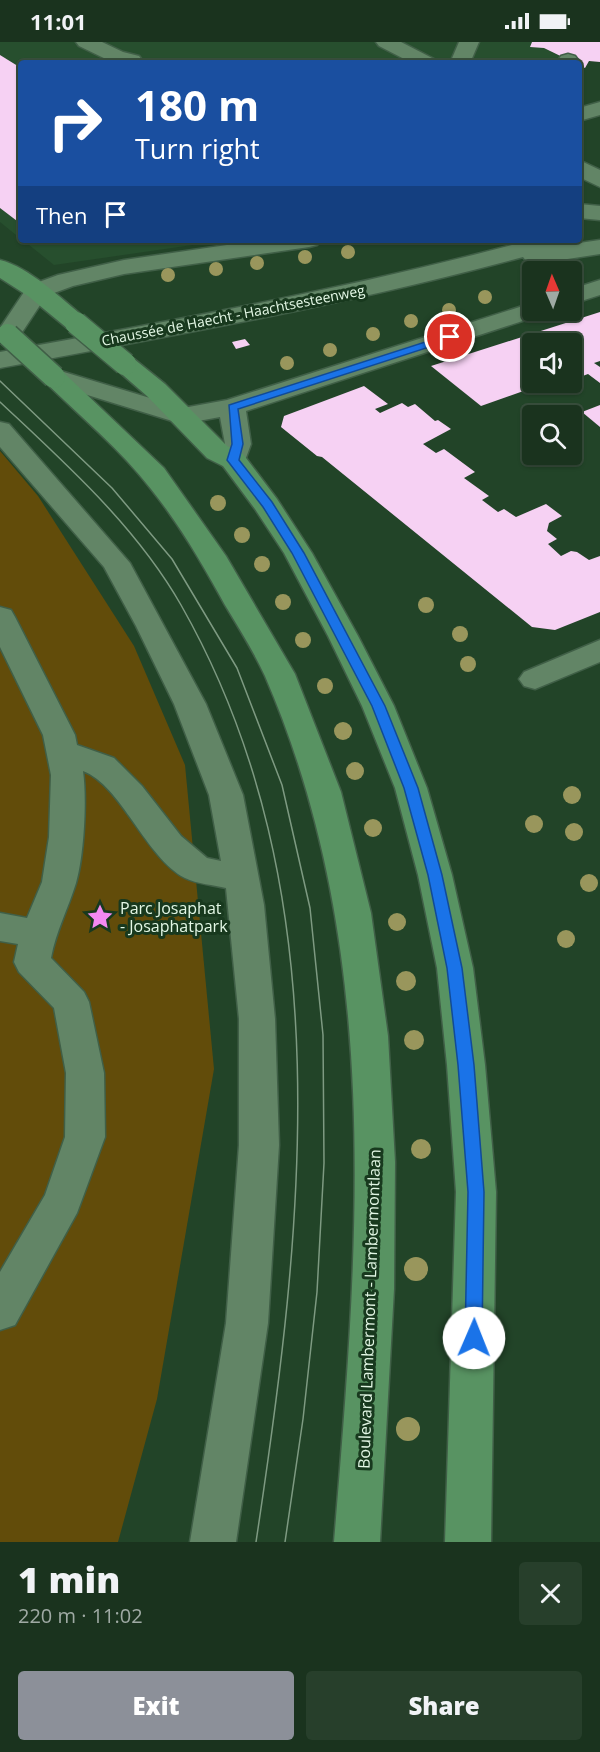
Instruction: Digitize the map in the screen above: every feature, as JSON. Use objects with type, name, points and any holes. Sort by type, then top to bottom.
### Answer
[{"type":"main road","points":[[0,267],[37,291],[76,323],[156,390],[217,452],[233,460],[267,505],[298,553],[378,706],[411,788],[435,875],[455,968],[466,1065],[476,1192],[468,1542]]},
{"type":"main road","name":"Boulevard Lambermont - Lambermontlaan","points":[[4,332],[54,377],[154,475],[233,587],[265,642],[285,685],[311,749],[334,818],[350,887],[374,1082],[377,1187],[369,1379],[357,1542]]},
{"type":"street","points":[[86,42],[117,57],[132,60]]},
{"type":"street","points":[[386,42],[421,60]]},
{"type":"street","points":[[582,114],[600,108]]},
{"type":"street","points":[[582,169],[600,180]]},
{"type":"street","points":[[582,210],[600,213]]},
{"type":"street","points":[[582,235],[600,229]]},
{"type":"street","name":"Chaussée de Haecht - Haachtsesteenweg","points":[[465,267],[548,243]]},
{"type":"street","points":[[4,332],[37,291],[90,273],[256,244]]},
{"type":"street","name":"Chaussée de Haecht - Haachtsesteenweg","points":[[0,360],[230,318],[465,267],[600,247]]},
{"type":"street","points":[[582,293],[600,287]]},
{"type":"street","points":[[54,377],[182,416],[232,407],[522,313]]},
{"type":"street","points":[[232,407],[238,444],[233,460]]},
{"type":"street","points":[[0,430],[116,564],[151,626],[190,704],[226,795],[242,878],[247,905],[257,1019],[259,1145],[247,1323],[213,1542]]},
{"type":"street","points":[[0,617],[59,735],[67,775],[66,837],[59,882],[38,933],[32,962],[71,1002],[85,1072],[85,1137],[63,1202],[0,1311]]},
{"type":"street","points":[[535,679],[600,650]]},
{"type":"street","points":[[62,752],[102,766],[130,794],[169,844],[197,869],[242,878]]},
{"type":"street","points":[[0,927],[38,933]]},
{"type":"shaded area","points":[[0,42],[554,42],[551,52],[568,60],[18,60],[18,237],[0,222]]},
{"type":"shaded area","points":[[27,243],[206,243],[54,265]]},
{"type":"shaded area","name":"Parc Josaphat - Josaphatpark","points":[[0,451],[38,496],[134,646],[185,765],[214,1069],[157,1399],[118,1542],[0,1542]]},
{"type":"building","points":[[532,42],[600,42],[600,62],[589,61],[585,68],[582,67],[582,60],[569,60],[544,48],[530,47]]},
{"type":"building","points":[[0,55],[18,66],[18,222],[0,208]]},
{"type":"building","points":[[600,312],[600,361],[594,363],[600,367],[600,383],[588,374],[582,376],[582,333],[534,333],[572,321],[582,321],[582,318]]},
{"type":"building","points":[[522,337],[522,391],[481,406],[431,366]]},
{"type":"building","points":[[245,339],[250,345],[236,349],[232,342]]},
{"type":"building","points":[[364,386],[388,404],[375,409],[380,413],[402,403],[408,407],[415,404],[435,421],[438,420],[451,429],[423,444],[436,453],[444,449],[475,472],[464,478],[489,496],[482,500],[498,512],[504,509],[516,517],[546,504],[562,516],[549,523],[547,531],[557,539],[548,544],[561,556],[571,551],[589,560],[600,556],[600,612],[555,630],[532,627],[322,457],[317,456],[281,427],[284,416]]},
{"type":"building","points":[[600,405],[600,427],[582,412]]},
{"type":"tram line","points":[[0,381],[112,488],[172,559],[237,668],[282,785],[310,908],[323,1035],[324,1163],[317,1292],[303,1419],[285,1542]]},
{"type":"tram line","points":[[0,402],[98,497],[121,522],[163,576],[181,605],[233,715],[268,829],[289,945],[297,1064],[296,1184],[287,1304],[256,1542]]},
{"type":"place","name":"Parc Josaphat - Josaphatpark","points":[[100,917]]},
{"type":"route","points":[[450,337],[232,407],[238,444],[233,460],[267,505],[298,553],[378,706],[411,788],[435,875],[455,968],[466,1065],[476,1192],[474,1338]]}]
